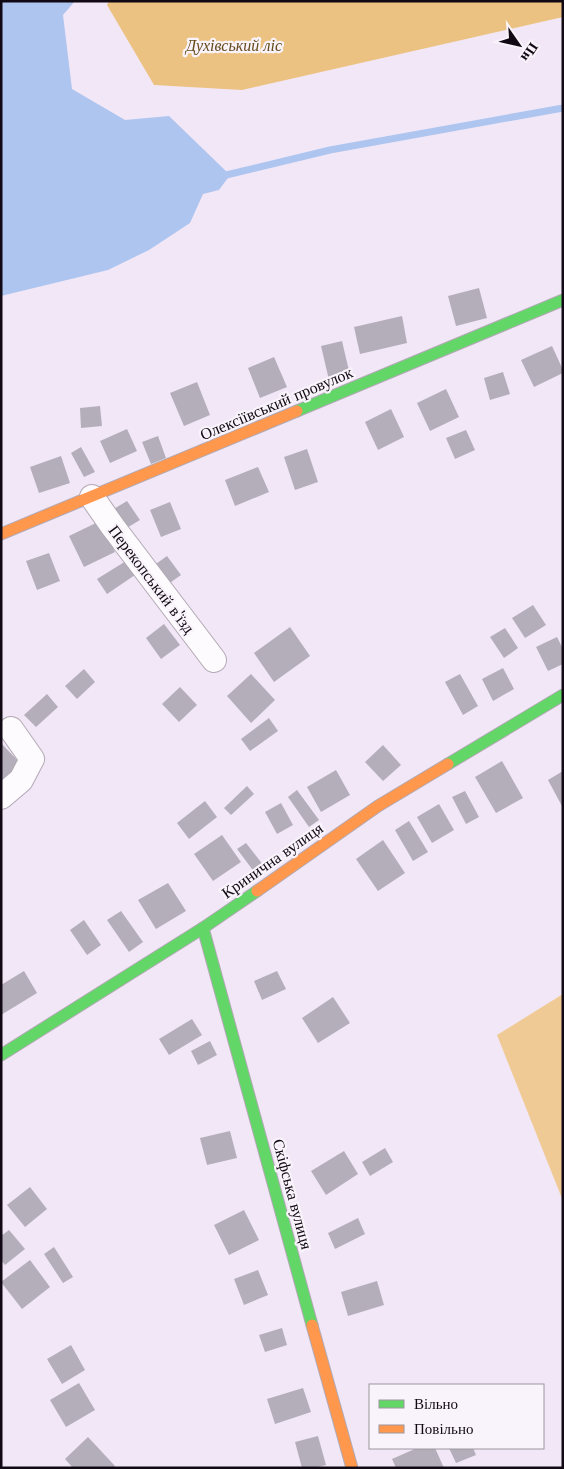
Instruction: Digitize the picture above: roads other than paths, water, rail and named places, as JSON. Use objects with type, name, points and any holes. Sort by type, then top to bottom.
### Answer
[{"type":"street","name":"Олексіївський провулок","points":[[1,534],[563,300]]},
{"type":"street","name":"Перекопський в'їзд","points":[[92,497],[214,660]]},
{"type":"street","name":"Кринична вулиця","points":[[1,1056],[203,928],[378,806],[563,695]]},
{"type":"street","points":[[1,797],[21,780],[32,759],[11,729]]},
{"type":"street","name":"Скіфська вулиця","points":[[203,928],[352,1468]]},
{"type":"water","points":[[1,1],[75,1],[63,15],[72,89],[125,120],[169,116],[230,175],[219,190],[203,194],[190,223],[149,250],[108,270],[1,296]]},
{"type":"waterway","points":[[222,176],[330,150],[563,108]]},
{"type":"park label","name":"Духівський ліс","points":[[234,45]]}]
